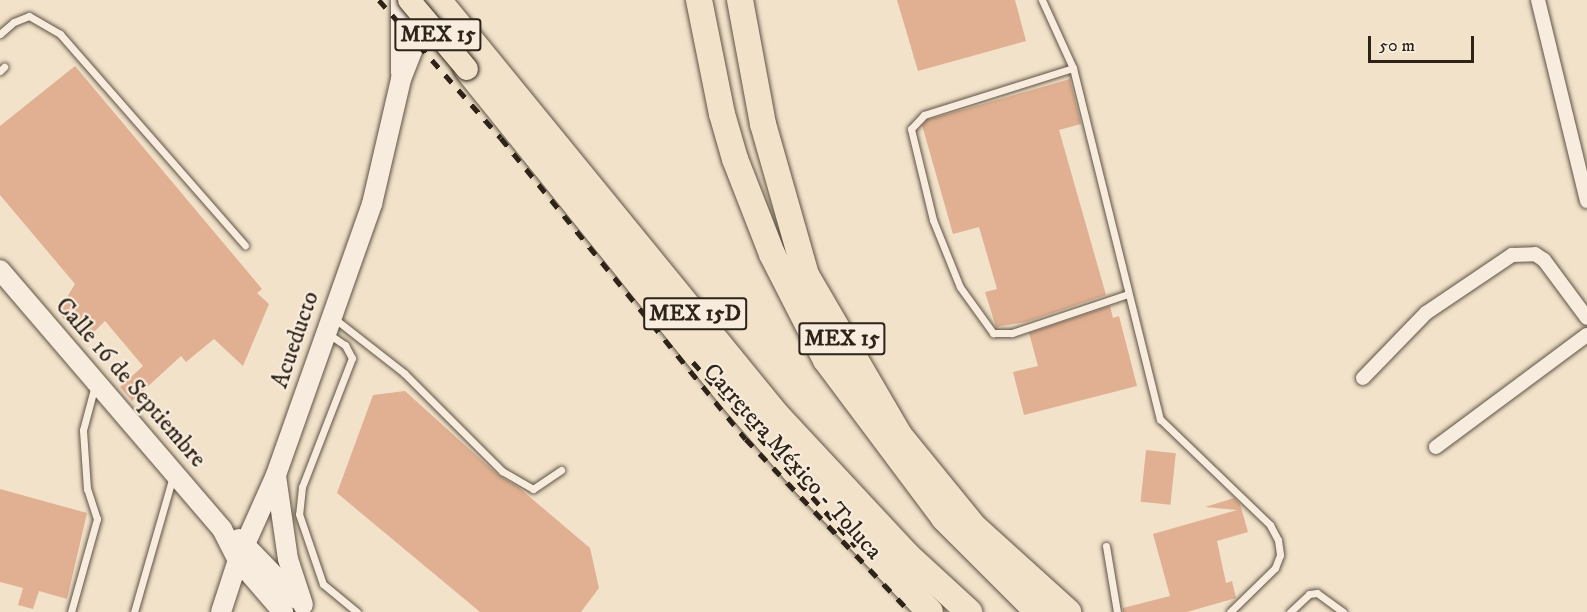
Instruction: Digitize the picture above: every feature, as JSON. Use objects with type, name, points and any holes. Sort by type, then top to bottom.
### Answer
[{"type":"highway","name":"MEX 15D","points":[[438,0],[776,414],[906,554],[969,612]]},
{"type":"highway","points":[[699,0],[722,114],[772,254],[826,360],[944,518],[1038,612]]},
{"type":"highway","name":"MEX 15","points":[[740,0],[763,124],[806,275],[899,435],[974,527],[1068,612]]},
{"type":"highway","name":"Carretera México - Toluca","points":[[467,69],[738,404],[806,484],[930,612]]},
{"type":"main road","points":[[401,0],[401,79]]},
{"type":"main road","name":"Carretera México - Toluca","points":[[409,0],[467,69]]},
{"type":"main road","points":[[401,79],[424,29],[431,0]]},
{"type":"main road","name":"Acueducto","points":[[221,612],[243,552],[276,475],[372,204],[401,79]]},
{"type":"main road","name":"Calle 16 de Septiembre","points":[[0,270],[222,529],[243,552],[306,609]]},
{"type":"main road","points":[[276,475],[288,559],[306,609]]},
{"type":"main road","name":"Calle 16 de Septiembre","points":[[243,552],[283,612]]},
{"type":"street","points":[[1538,0],[1587,201]]},
{"type":"street","points":[[1363,378],[1426,313],[1512,255],[1535,254],[1544,260],[1587,318]]},
{"type":"street","points":[[1576,301],[1587,292]]},
{"type":"street","points":[[1436,447],[1587,335]]},
{"type":"lane","points":[[1042,0],[1073,68],[1102,174],[1128,294],[1160,419],[1270,525],[1278,540],[1280,555],[1275,568],[1230,612]]},
{"type":"lane","points":[[0,34],[14,22],[29,16],[60,34],[245,245]]},
{"type":"lane","points":[[1073,68],[924,115],[911,129],[912,141],[933,220],[960,287],[993,333],[1012,333],[1128,294]]},
{"type":"lane","points":[[328,324],[404,373],[502,471],[533,489],[561,470]]},
{"type":"lane","points":[[328,324],[352,358],[302,487],[299,514],[323,584],[357,612]]},
{"type":"lane","points":[[71,612],[97,519],[87,489],[84,430],[95,383]]},
{"type":"lane","points":[[134,612],[174,472]]},
{"type":"lane","points":[[1106,546],[1117,612]]},
{"type":"lane","points":[[1290,612],[1308,594],[1317,593],[1343,612]]},
{"type":"building","points":[[897,0],[1015,0],[1026,41],[918,71]]},
{"type":"building","points":[[75,66],[262,289],[257,293],[269,304],[243,366],[214,339],[186,362],[181,356],[132,401],[120,387],[143,366],[105,321],[84,342],[58,312],[75,284],[0,195],[0,126]]},
{"type":"building","points":[[1070,79],[1081,124],[1059,130],[1106,295],[1026,322],[996,327],[985,292],[997,289],[979,227],[953,234],[922,125],[927,120]]},
{"type":"building","points":[[1110,306],[1113,318],[1119,316],[1137,386],[1024,415],[1013,372],[1038,366],[1029,333]]},
{"type":"building","points":[[405,391],[498,475],[518,487],[590,548],[599,588],[581,612],[480,612],[337,493],[373,395]]},
{"type":"building","points":[[1146,450],[1176,453],[1170,505],[1141,502]]},
{"type":"building","points":[[0,489],[87,513],[67,599],[39,591],[33,609],[18,605],[23,588],[0,582]]},
{"type":"building","points":[[1234,498],[1240,504],[1248,532],[1217,541],[1226,583],[1232,581],[1236,598],[1187,612],[1123,612],[1123,608],[1170,596],[1153,534],[1237,510],[1205,507]]},
{"type":"railway","points":[[379,0],[501,138],[746,439],[910,612]]},
{"type":"railway","points":[[693,362],[856,546]]}]
